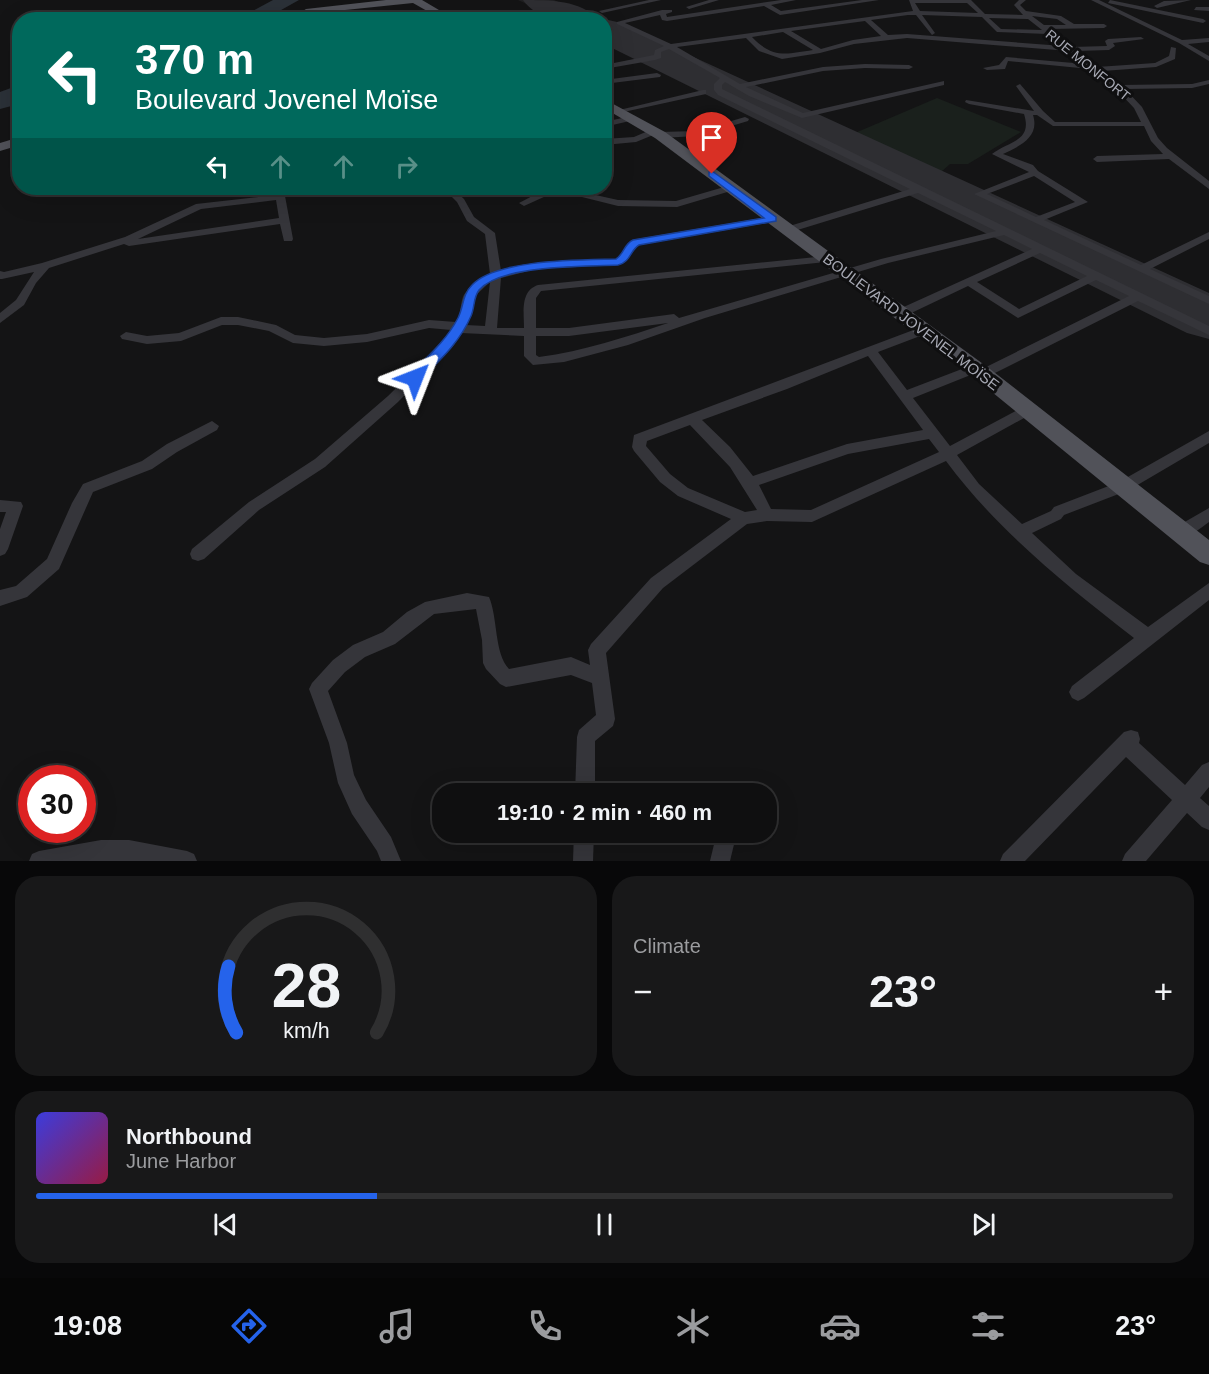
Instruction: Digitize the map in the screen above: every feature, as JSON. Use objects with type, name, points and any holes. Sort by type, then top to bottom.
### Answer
[{"type":"main road","points":[[306,12],[417,1],[437,12]]},
{"type":"main road","name":"BOULEVARD JOVENEL MOÏSE","points":[[618,111],[658,133],[979,371],[1209,554]]},
{"type":"street","points":[[417,1],[430,0]]},
{"type":"street","points":[[602,11],[658,0]]},
{"type":"street","points":[[686,0],[692,6]]},
{"type":"street","points":[[716,0],[618,24],[670,46],[752,94],[802,116],[941,83]]},
{"type":"street","points":[[662,12],[664,19],[667,19],[793,0]]},
{"type":"street","points":[[765,4],[780,13],[876,0]]},
{"type":"street","points":[[1009,0],[1020,1]]},
{"type":"street","points":[[1094,0],[1181,42],[1209,59]]},
{"type":"street","points":[[1102,0],[1203,21]]},
{"type":"street","points":[[1157,6],[1188,0]]},
{"type":"street","points":[[932,33],[911,1],[969,1],[999,31],[1104,26]]},
{"type":"street","name":"RUE MONFORT","points":[[1020,1],[1019,9],[1119,87],[1138,107],[1154,139],[1171,156],[1209,186]]},
{"type":"street","points":[[1196,9],[1209,9]]},
{"type":"street","points":[[612,66],[658,56],[657,51],[670,46],[823,24],[918,14],[1059,17],[1072,26]]},
{"type":"street","points":[[866,19],[886,37]]},
{"type":"street","points":[[823,24],[832,30]]},
{"type":"street","points":[[784,30],[820,51]]},
{"type":"street","points":[[747,35],[761,50],[782,57],[886,37],[907,36],[1068,49],[1109,48],[1112,46],[1108,41],[1141,39]]},
{"type":"street","points":[[843,36],[853,42]]},
{"type":"street","points":[[1181,42],[1209,40]]},
{"type":"street","points":[[987,68],[1002,67],[1006,59],[1093,68],[1156,65],[1172,57],[1173,48]]},
{"type":"street","points":[[1199,53],[1209,53]]},
{"type":"street","points":[[1156,65],[1170,81]]},
{"type":"street","points":[[741,86],[823,69],[865,66],[909,67]]},
{"type":"street","points":[[1131,66],[1139,73]]},
{"type":"street","points":[[612,81],[657,75]]},
{"type":"street","points":[[725,78],[718,84],[718,90],[721,93],[1209,331]]},
{"type":"street","points":[[1147,80],[1155,87]]},
{"type":"street","points":[[1119,87],[1192,86],[1209,82]]},
{"type":"street","points":[[1020,86],[1040,113],[1053,124],[1146,124]]},
{"type":"street","points":[[618,111],[703,92]]},
{"type":"street","points":[[969,102],[1040,113]]},
{"type":"street","points":[[1028,112],[1031,127],[1029,132],[1022,139],[996,154],[1030,167],[1035,173],[1083,202],[1036,220]]},
{"type":"street","points":[[612,141],[636,139],[658,133],[698,133],[745,119]]},
{"type":"street","points":[[1097,159],[1171,156]]},
{"type":"street","points":[[1035,173],[979,194],[1209,300]]},
{"type":"street","points":[[586,195],[618,203],[677,204],[731,188]]},
{"type":"street","points":[[198,554],[254,506],[320,463],[424,369],[450,342],[459,328],[466,315],[469,296],[476,286],[496,275],[556,263],[622,261],[631,244],[636,242],[780,225],[917,190]]},
{"type":"street","points":[[0,274],[2,276],[45,266],[115,243],[199,206],[223,202],[258,201],[274,195]]},
{"type":"street","points":[[284,195],[288,239]]},
{"type":"street","points":[[454,195],[470,219],[490,233],[494,247],[496,275],[491,330]]},
{"type":"street","points":[[524,203],[541,195]]},
{"type":"street","points":[[115,243],[146,242],[285,219]]},
{"type":"street","points":[[826,259],[537,288],[530,297],[530,356],[537,362],[545,361],[628,341],[701,315],[885,261],[1004,232]]},
{"type":"street","points":[[1141,269],[1209,235]]},
{"type":"street","points":[[901,313],[1040,249]]},
{"type":"street","points":[[0,319],[20,302],[31,282],[45,266]]},
{"type":"street","points":[[969,282],[1018,314],[1096,276]]},
{"type":"street","points":[[905,396],[979,371],[1137,297]]},
{"type":"street","points":[[126,336],[147,340],[181,337],[221,321],[238,321],[272,328],[293,339],[324,342],[367,338],[429,324],[451,324],[459,328],[491,330],[497,333],[529,333],[603,328],[701,315]]},
{"type":"street","points":[[744,518],[683,492],[665,478],[640,452],[638,443],[642,437],[782,386],[924,330]]},
{"type":"street","points":[[870,350],[974,488],[1070,579],[1148,638]]},
{"type":"street","points":[[585,783],[586,737],[606,719],[597,650],[657,583],[744,518],[767,515],[812,516],[948,453],[1028,410]]},
{"type":"street","points":[[692,418],[723,447],[749,483],[767,515]]},
{"type":"street","points":[[0,598],[21,592],[53,564],[79,503],[88,488],[147,465],[212,426]]},
{"type":"street","points":[[749,483],[847,449],[934,433]]},
{"type":"street","points":[[1020,532],[1056,515],[1059,511],[1124,486],[1209,435]]},
{"type":"street","points":[[0,506],[16,506],[0,549]]},
{"type":"street","points":[[1181,532],[1209,514]]},
{"type":"street","points":[[1078,692],[1209,590]]},
{"type":"street","points":[[391,861],[384,844],[359,807],[345,776],[338,743],[318,689],[339,666],[359,651],[389,638],[413,618],[431,607],[467,601],[483,602],[488,634],[493,647],[492,663],[506,678],[571,666],[601,678]]},
{"type":"street","points":[[1010,861],[1128,741],[1209,820]]},
{"type":"street","points":[[1132,861],[1209,772]]},
{"type":"street","points":[[583,861],[584,843]]},
{"type":"street","points":[[720,861],[724,843]]},
{"type":"street","points":[[39,861],[102,850],[120,850],[187,861]]},
{"type":"shaded area","points":[[273,0],[299,0],[278,12],[251,12]]},
{"type":"shaded area","points":[[518,0],[554,0],[580,12],[545,12]]},
{"type":"shaded area","points":[[612,28],[1209,304],[1209,332],[1206,334],[612,44]]},
{"type":"shaded area","points":[[12,88],[12,106],[0,109],[0,92]]},
{"type":"shaded area","points":[[937,98],[1021,132],[968,164],[950,164],[941,172],[855,133]]},
{"type":"runway","points":[[540,0],[565,12]]},
{"type":"runway","points":[[612,34],[1209,318]]},
{"type":"route","points":[[415,378],[450,342],[466,315],[469,296],[476,286],[488,278],[508,271],[556,263],[618,262],[625,258],[631,244],[636,242],[716,231],[773,219],[712,174]]}]
